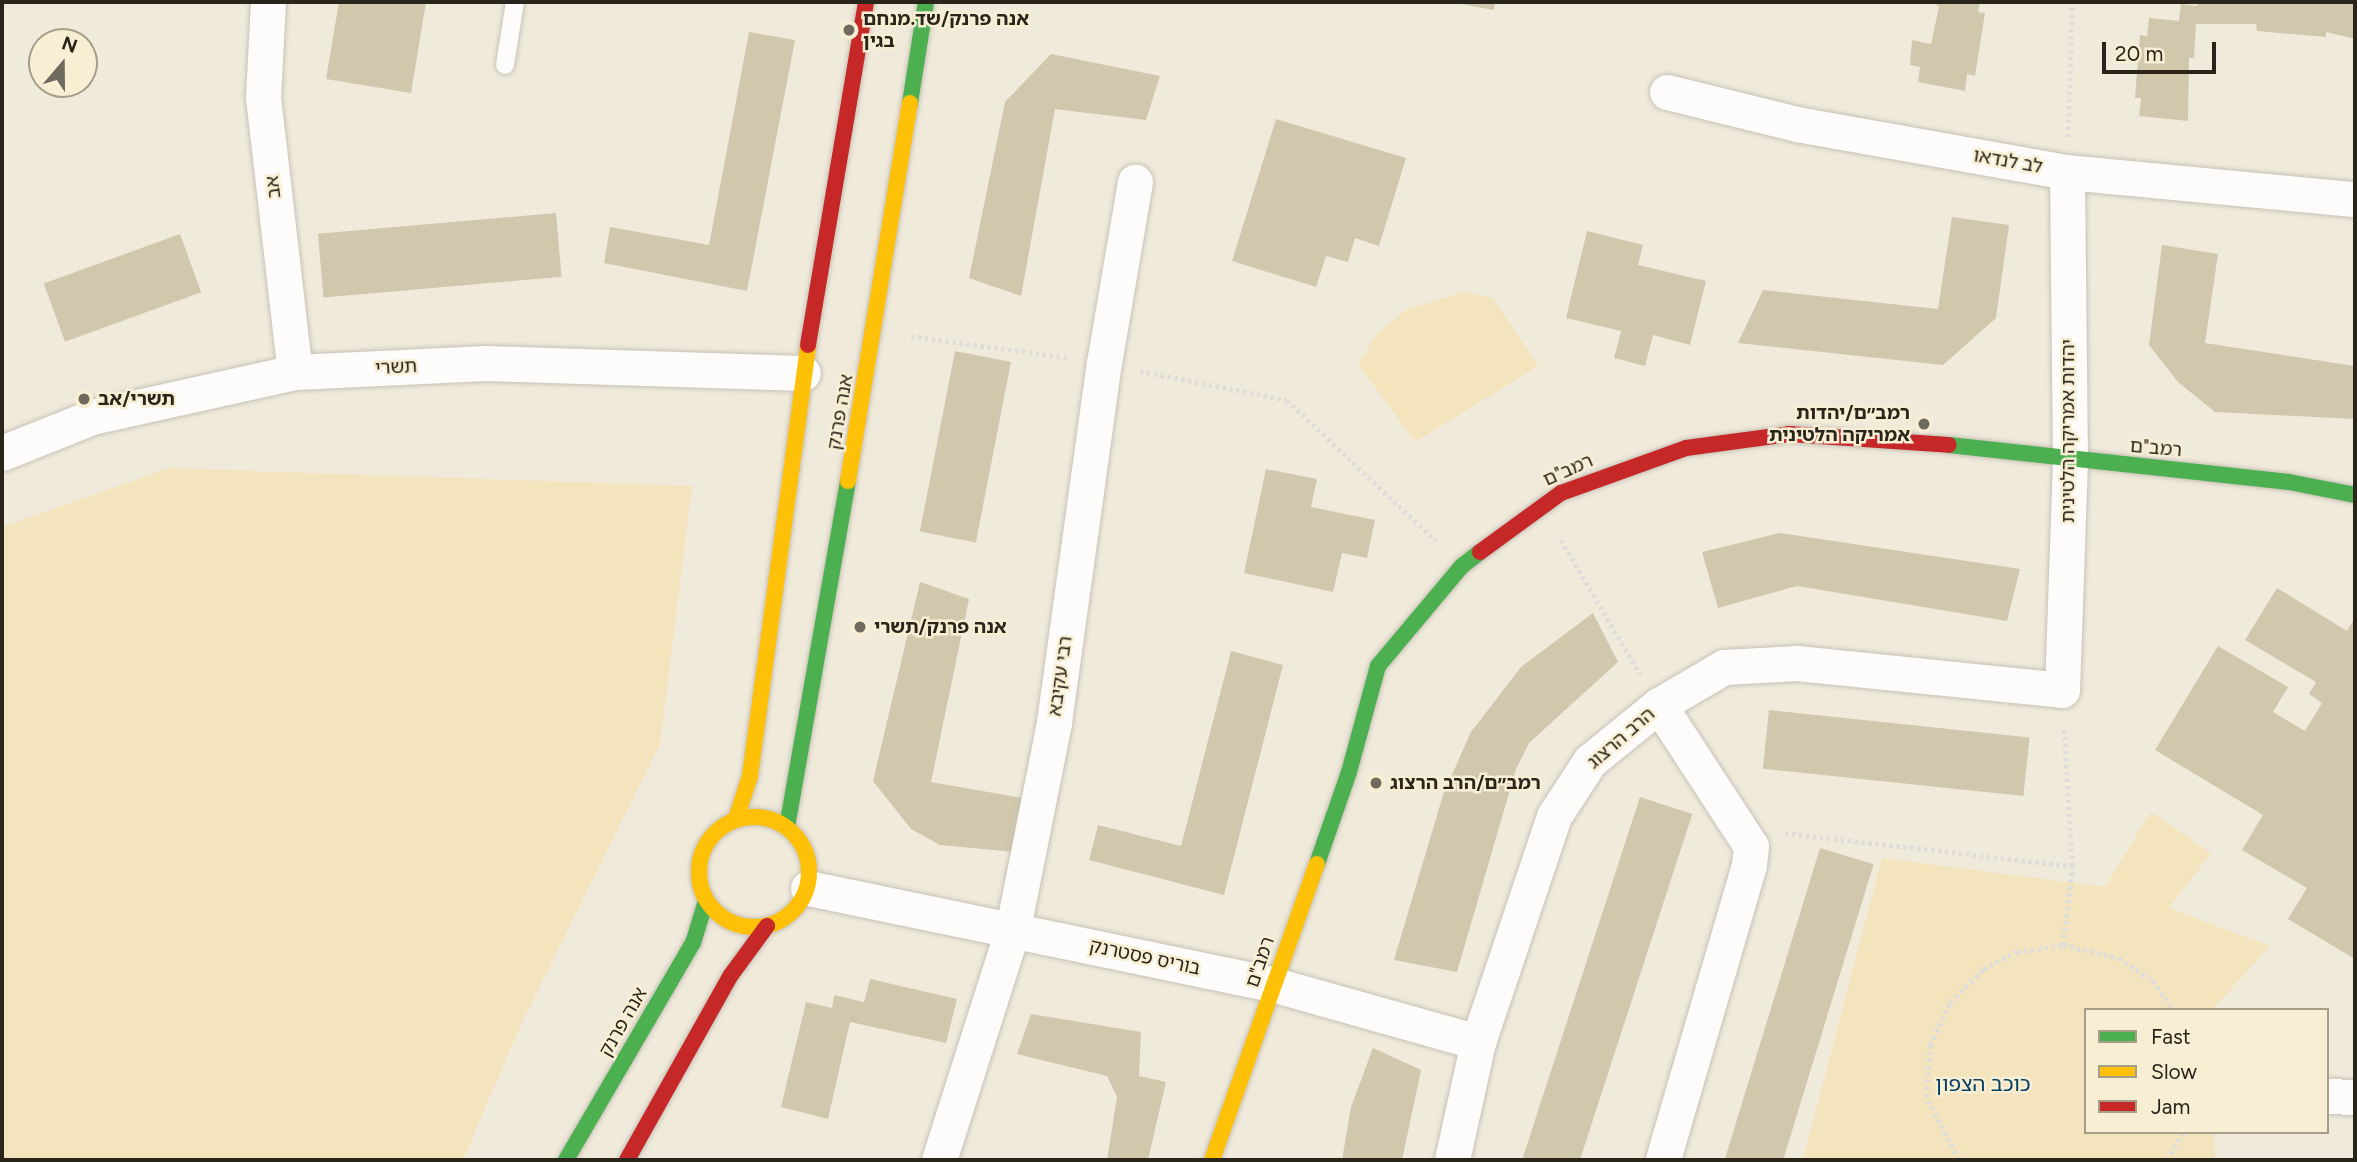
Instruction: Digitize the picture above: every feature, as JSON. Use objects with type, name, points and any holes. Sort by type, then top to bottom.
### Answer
[{"type":"street","name":"אב","points":[[268,2],[263,97],[295,372]]},
{"type":"street","name":"אנה פרנק","points":[[736,819],[750,776],[803,373],[866,2]]},
{"type":"street","name":"אנה פרנק","points":[[787,827],[807,738],[875,331],[926,2]]},
{"type":"street","name":"לב לנדאו","points":[[1667,92],[1797,124],[2067,172],[2355,199]]},
{"type":"street","name":"יהדות אמריקה הלטינית","points":[[2062,690],[2070,461],[2067,172]]},
{"type":"street","name":"רבי עקיבא","points":[[939,1160],[1013,928],[1054,722],[1104,363],[1135,182]]},
{"type":"street","name":"תשרי","points":[[2,453],[92,417],[295,372],[486,363],[803,373]]},
{"type":"street","name":"רמב\"ם","points":[[1212,1160],[1349,772],[1378,667],[1462,566],[1561,493],[1686,448],[1789,434],[1890,439],[2070,461],[2289,482],[2355,495]]},
{"type":"street","name":"הרב הרצוג","points":[[1452,1160],[1478,1042],[1554,816],[1590,761],[1659,705],[1724,667],[1797,663],[2062,690]]},
{"type":"street","points":[[1659,705],[1751,846],[1749,864],[1663,1160]]},
{"type":"street","points":[[627,1160],[731,975],[767,926],[792,913],[808,888],[807,855],[787,827],[754,816],[736,819],[716,833],[702,853],[698,869],[706,901],[733,923],[767,926]]},
{"type":"street","name":"בוריס פסטרנק","points":[[808,888],[1013,928],[1275,985],[1478,1042]]},
{"type":"street","name":"אנה פרנק","points":[[566,1160],[693,943],[706,901]]},
{"type":"street","points":[[2329,1096],[2355,1097]]},
{"type":"lane","points":[[505,65],[515,2]]},
{"type":"path","points":[[2067,172],[2072,2]]},
{"type":"path","points":[[875,331],[1104,363],[1287,400],[1462,566]]},
{"type":"path","points":[[1541,506],[1659,705]]},
{"type":"path","points":[[2062,690],[2072,866],[2063,945]]},
{"type":"path","points":[[1746,836],[1777,832],[2072,866]]},
{"type":"path","points":[[1959,1160],[1926,1097],[1930,1045],[1950,1002],[1983,969],[2017,952],[2063,945],[2119,958],[2153,981],[2173,1008]]},
{"type":"path","points":[[2167,1160],[2182,1134]]},
{"type":"shaded area","points":[[1463,292],[1493,298],[1538,366],[1415,442],[1358,364],[1378,333],[1406,310]]},
{"type":"shaded area","points":[[170,468],[692,486],[660,744],[521,1024],[463,1160],[2,1160],[2,527]]},
{"type":"shaded area","points":[[2151,812],[2211,853],[2169,908],[2270,946],[2214,1008],[2084,1008],[2084,1134],[2214,1134],[2215,1160],[1803,1160],[1882,858],[2105,887]]},
{"type":"building","points":[[339,2],[426,2],[411,93],[326,79]]},
{"type":"building","points":[[1450,2],[1495,2],[1494,10]]},
{"type":"building","points":[[1934,2],[1980,2],[1978,12],[1985,13],[1975,76],[1967,74],[1965,91],[1918,82],[1920,67],[1910,65],[1912,40],[1931,44],[1939,7]]},
{"type":"building","points":[[2198,2],[2355,2],[2355,39],[2326,32],[2326,37],[2257,31],[2256,24],[2196,24],[2194,58],[2189,58],[2188,121],[2139,116],[2141,98],[2135,98],[2140,35],[2147,36],[2149,18],[2179,21],[2181,4],[2197,6]]},
{"type":"building","points":[[749,32],[795,40],[747,291],[604,263],[610,227],[709,245]]},
{"type":"building","points":[[1051,54],[1160,76],[1146,120],[1055,109],[1021,296],[969,278],[1005,102]]},
{"type":"building","points":[[1276,119],[1406,158],[1379,246],[1355,238],[1348,262],[1326,256],[1316,287],[1232,261]]},
{"type":"building","points":[[556,213],[562,277],[323,298],[318,234]]},
{"type":"building","points":[[1952,217],[2009,225],[1996,318],[1943,365],[1738,343],[1763,290],[1938,309]]},
{"type":"building","points":[[1587,231],[1643,245],[1638,265],[1706,281],[1690,345],[1653,335],[1645,366],[1614,358],[1621,331],[1566,318]]},
{"type":"building","points":[[180,234],[201,292],[65,342],[44,284]]},
{"type":"building","points":[[2162,245],[2218,254],[2205,343],[2355,366],[2355,419],[2215,412],[2178,382],[2149,345]]},
{"type":"building","points":[[955,351],[1011,362],[976,542],[920,532]]},
{"type":"building","points":[[1266,469],[1317,479],[1311,507],[1375,520],[1367,558],[1342,553],[1333,592],[1244,573]]},
{"type":"building","points":[[1780,533],[2020,569],[2007,621],[1797,586],[1718,608],[1702,552]]},
{"type":"building","points":[[920,582],[969,599],[931,782],[1023,798],[1014,852],[940,845],[911,829],[873,781]]},
{"type":"building","points":[[2277,588],[2347,631],[2355,617],[2355,959],[2288,919],[2307,888],[2242,850],[2263,815],[2155,750],[2218,646],[2288,687],[2273,712],[2305,731],[2322,703],[2309,694],[2316,682],[2245,640]]},
{"type":"building","points":[[1593,613],[1618,662],[1529,743],[1516,769],[1457,972],[1394,960],[1443,795],[1471,732],[1521,667]]},
{"type":"building","points":[[1231,651],[1283,665],[1224,895],[1089,860],[1098,825],[1181,846]]},
{"type":"building","points":[[1769,710],[2030,737],[2023,796],[1763,769]]},
{"type":"building","points":[[1640,797],[1692,814],[1580,1160],[1522,1159]]},
{"type":"building","points":[[1820,848],[1874,864],[1783,1160],[1725,1159]]},
{"type":"building","points":[[870,979],[957,999],[946,1043],[850,1022],[828,1119],[781,1107],[806,1002],[832,1008],[834,995],[864,1002]]},
{"type":"building","points":[[1031,1014],[1141,1032],[1139,1076],[1166,1082],[1148,1160],[1107,1160],[1117,1097],[1107,1076],[1017,1054]]},
{"type":"building","points":[[1373,1048],[1421,1070],[1402,1160],[1342,1160],[1351,1107]]},
{"type":"traffic: fast","points":[[910,103],[926,2]]},
{"type":"traffic: fast","points":[[1949,445],[2289,482],[2355,495]]},
{"type":"traffic: fast","points":[[787,827],[848,481]]},
{"type":"traffic: fast","points":[[1317,864],[1349,772],[1378,666],[1462,566],[1480,552]]},
{"type":"traffic: fast","points":[[566,1160],[693,943],[706,901]]},
{"type":"traffic: slow","points":[[848,481],[910,103]]},
{"type":"traffic: slow","points":[[736,819],[750,776],[808,345]]},
{"type":"traffic: slow","points":[[754,817],[775,821],[793,833],[805,851],[809,872],[805,893],[793,911],[775,923],[754,927],[733,923],[715,911],[703,893],[699,872],[703,851],[715,833],[733,821],[754,817]]},
{"type":"traffic: slow","points":[[1212,1160],[1317,864]]},
{"type":"traffic: jam","points":[[808,345],[866,2]]},
{"type":"traffic: jam","points":[[1480,552],[1561,493],[1686,448],[1789,434],[1949,445]]},
{"type":"traffic: jam","points":[[627,1160],[731,975],[767,926]]},
{"type":"place","name":"אנה פרנק/שד.מנחם בגין","points":[[849,30]]},
{"type":"place","name":"תשרי/אב","points":[[84,399]]},
{"type":"place","name":"רמב״ם/יהדות אמריקה הלטינית","points":[[1924,424]]},
{"type":"place","name":"אנה פרנק/תשרי","points":[[860,627]]},
{"type":"place","name":"רמב״ם/הרב הרצוג","points":[[1376,783]]},
{"type":"district","name":"כוכב הצפון","points":[[1983,1084]]}]
